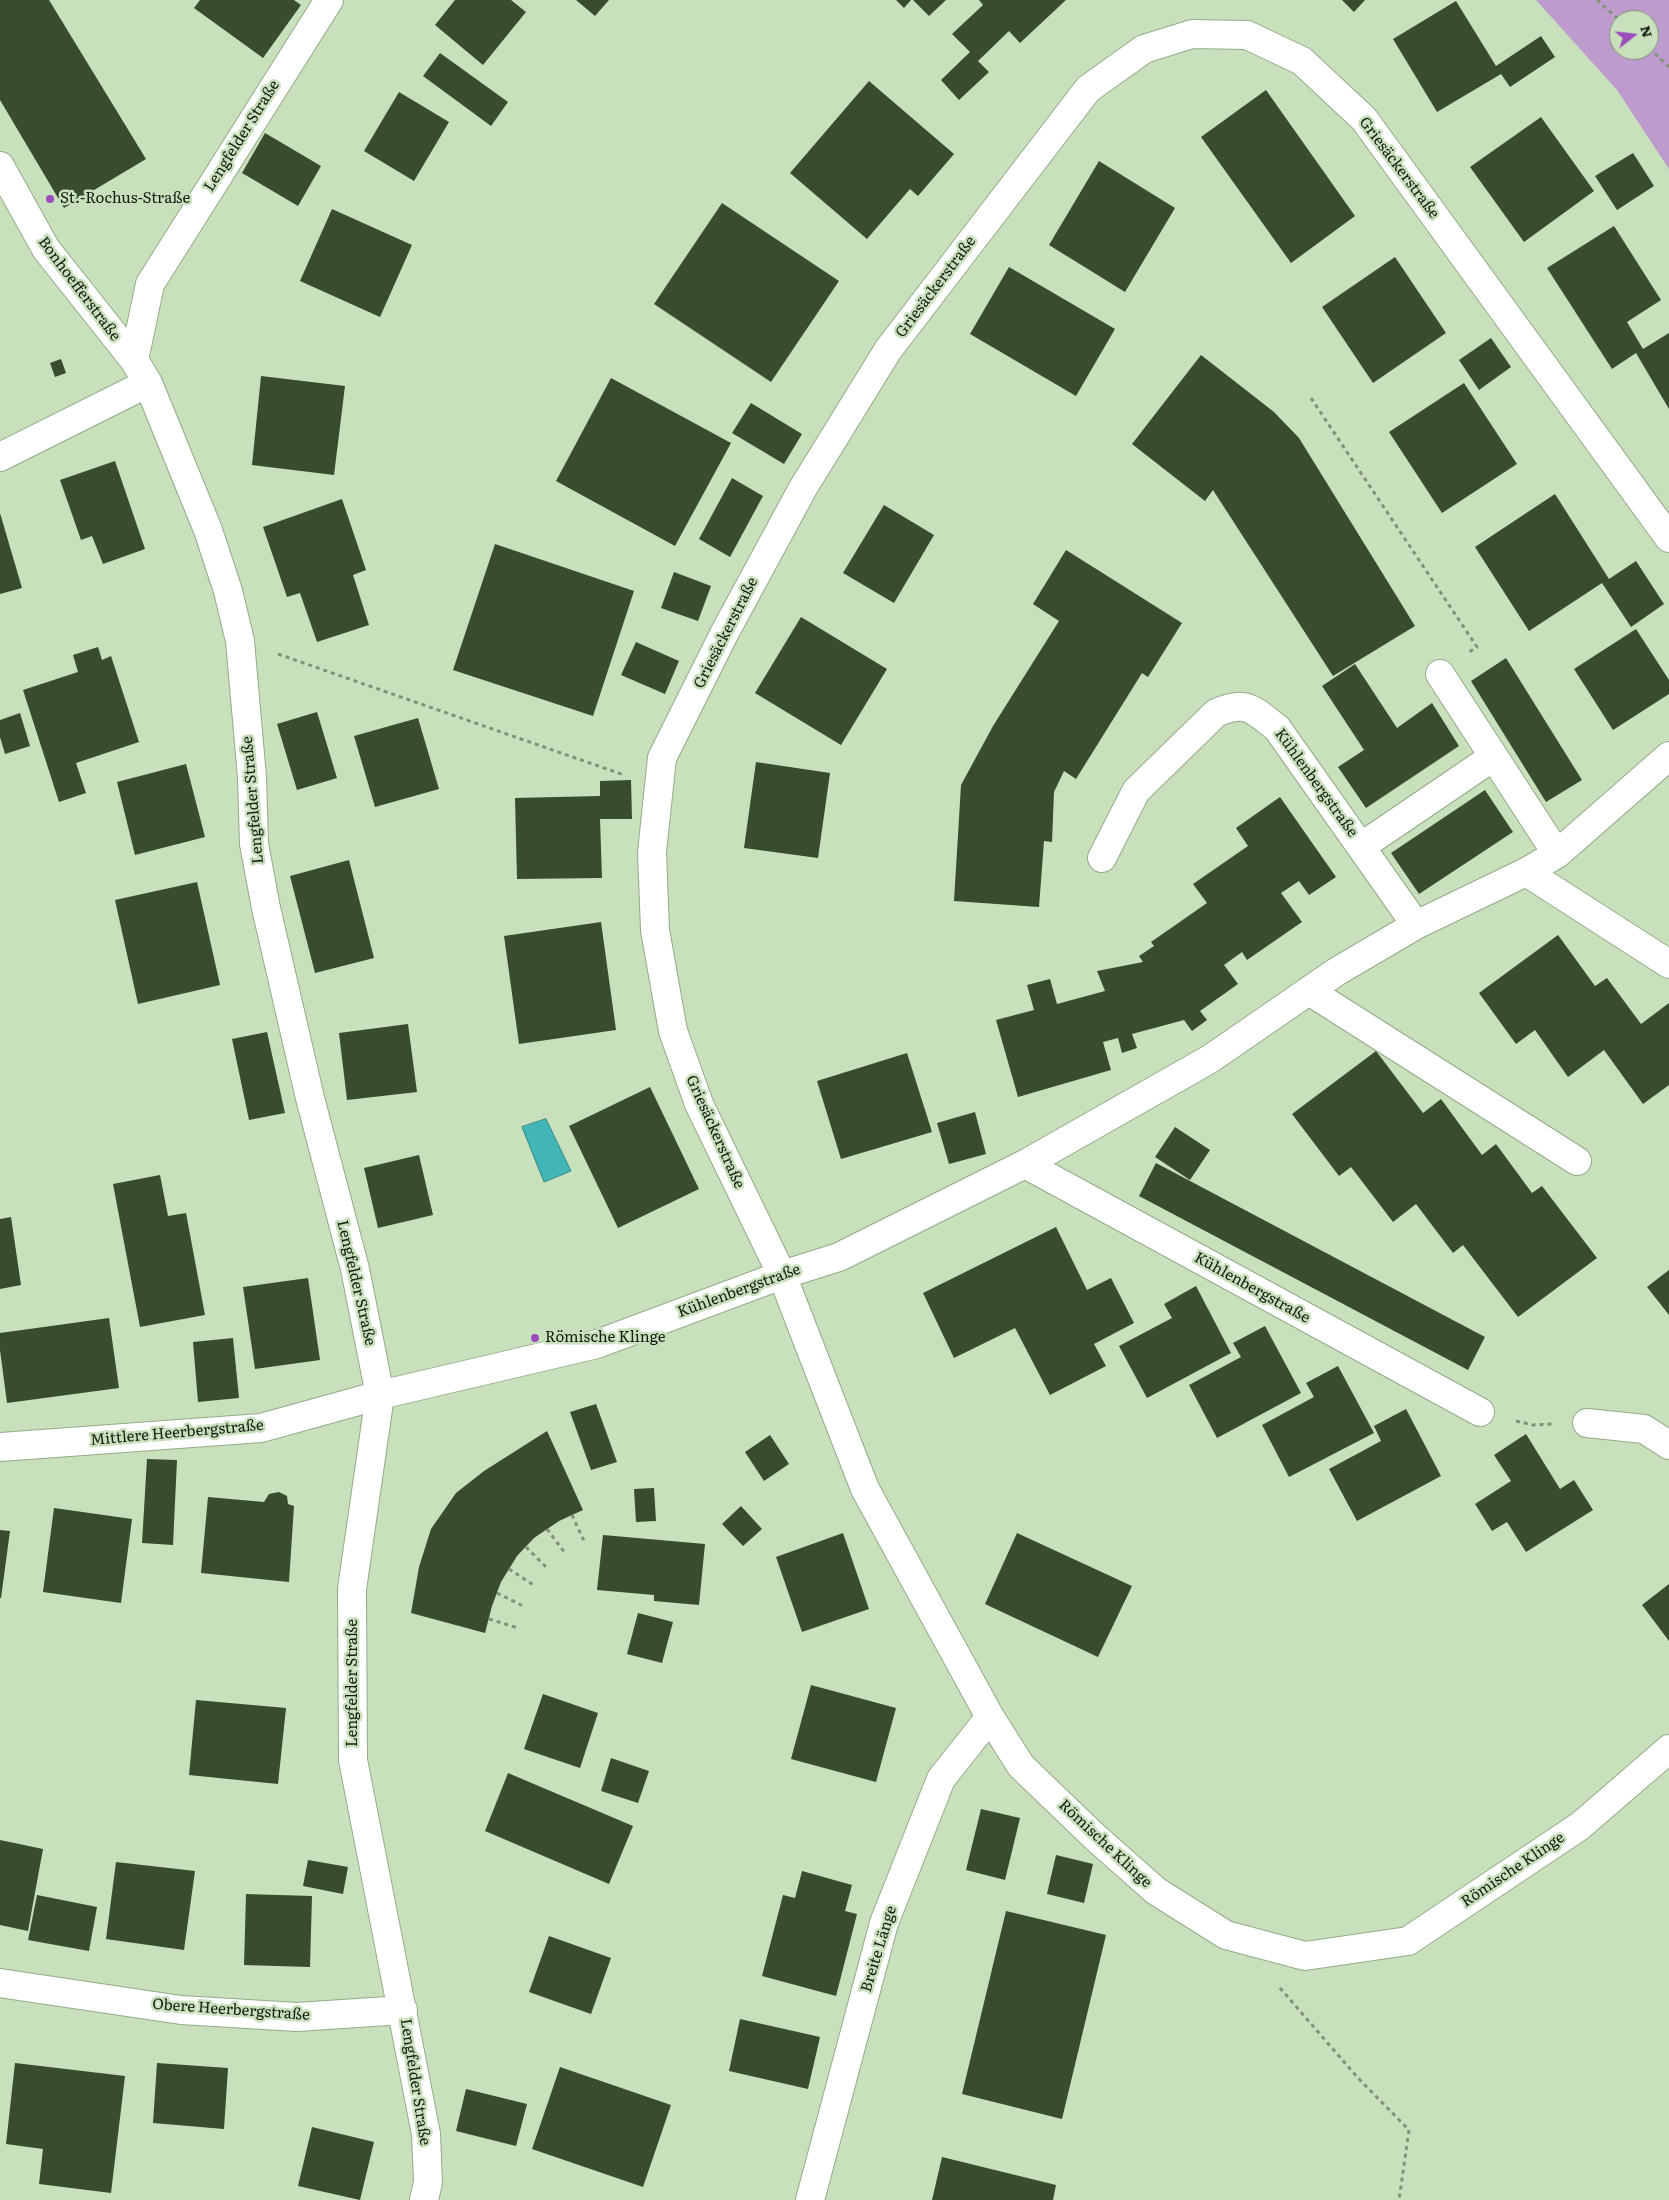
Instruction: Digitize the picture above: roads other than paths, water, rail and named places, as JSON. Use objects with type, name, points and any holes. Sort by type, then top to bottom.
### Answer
[{"type":"street","name":"Lengfelder Straße","points":[[134,360],[150,284],[329,0]]},
{"type":"street","name":"Griesäckerstraße","points":[[782,1275],[699,1104],[673,1031],[655,930],[652,852],[662,758],[725,632],[803,488],[888,350],[1088,89],[1144,49],[1192,34],[1248,35],[1302,61],[1364,119],[1669,538]]},
{"type":"street","name":"Bonhoefferstraße","points":[[0,166],[46,249],[134,360],[148,383]]},
{"type":"street","name":"Lengfelder Straße","points":[[148,383],[208,530],[228,591],[240,641],[252,777],[254,844],[266,908],[310,1098],[355,1269],[380,1395],[352,1589],[353,1760],[426,2134],[428,2182],[424,2200]]},
{"type":"street","points":[[0,457],[148,383]]},
{"type":"street","points":[[1440,674],[1557,854]]},
{"type":"street","name":"Kühlenbergstraße","points":[[1102,858],[1136,791],[1216,713],[1233,705],[1247,707],[1277,728],[1416,925]]},
{"type":"street","name":"Kühlenbergstraße","points":[[380,1395],[597,1344],[782,1275],[840,1257],[1025,1164],[1210,1058],[1309,991],[1416,925],[1526,872],[1557,854],[1669,756]]},
{"type":"street","points":[[1362,846],[1493,757]]},
{"type":"street","points":[[1526,872],[1669,964]]},
{"type":"street","points":[[1309,991],[1577,1161]]},
{"type":"street","name":"Kühlenbergstraße","points":[[1025,1164],[1480,1412]]},
{"type":"street","name":"Römische Klinge","points":[[782,1275],[865,1489],[990,1717],[1021,1766],[1096,1838],[1156,1891],[1226,1935],[1305,1956],[1408,1941],[1580,1826],[1669,1749]]},
{"type":"street","name":"Mittlere Heerbergstraße","points":[[0,1446],[261,1428],[380,1395]]},
{"type":"street","points":[[1587,1423],[1644,1429],[1669,1445]]},
{"type":"street","name":"Breite Länge","points":[[810,2200],[884,1923],[941,1779],[990,1717]]},
{"type":"street","name":"Obere Heerbergstraße","points":[[0,1983],[181,2010],[297,2017],[403,2010]]},
{"type":"water","points":[[546,1119],[571,1171],[544,1182],[522,1127]]},
{"type":"place","name":"St.-Rochus-Straße","points":[[50,199]]},
{"type":"place","name":"Römische Klinge","points":[[535,1338]]}]
